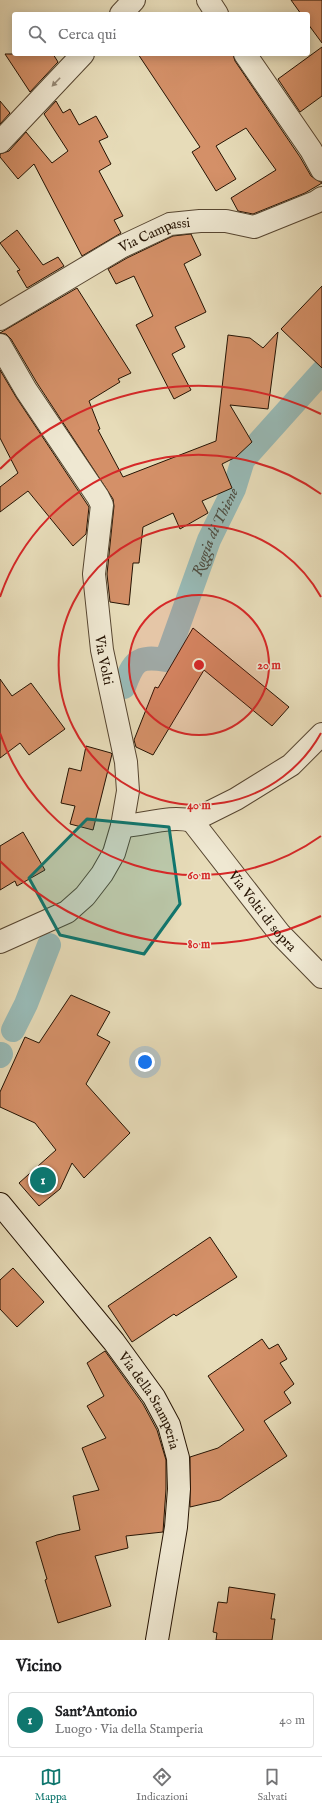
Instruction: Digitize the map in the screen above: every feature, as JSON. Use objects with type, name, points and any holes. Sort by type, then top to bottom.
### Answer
[{"type":"street","points":[[123,12],[134,0]]},
{"type":"street","points":[[208,0],[216,12]]},
{"type":"street","points":[[0,142],[81,56]]},
{"type":"street","points":[[245,56],[311,150],[322,170]]},
{"type":"street","name":"Via Campassi","points":[[0,319],[121,247],[170,224],[200,221],[226,221],[254,227],[316,202],[322,198]]},
{"type":"street","name":"Via Volti","points":[[0,345],[26,390],[98,497],[102,506],[94,574],[102,650],[126,762],[128,790],[122,826],[114,852],[102,874],[85,896],[68,912],[0,942]]},
{"type":"street","points":[[122,826],[181,818],[192,821],[236,799],[291,765],[322,734]]},
{"type":"street","name":"Via Volti di sopra","points":[[192,821],[280,934],[322,977]]},
{"type":"street","name":"Via della Stamperia","points":[[0,1204],[114,1342],[154,1397],[169,1425],[178,1458],[179,1489],[176,1527],[157,1640]]},
{"type":"highlighted area","points":[[87,819],[169,827],[180,904],[144,954],[60,935],[29,878]]},
{"type":"building","points":[[291,0],[322,0],[322,43],[310,27],[310,12],[300,12]]},
{"type":"building","points":[[322,47],[322,96],[300,112],[278,79]]},
{"type":"building","points":[[5,54],[12,54],[12,56],[54,56],[58,62],[30,92]]},
{"type":"building","points":[[139,56],[234,56],[235,61],[300,157],[311,176],[322,183],[305,193],[253,214],[238,211],[231,198],[276,170],[246,128],[216,146],[236,179],[216,191],[192,152],[200,147]]},
{"type":"building","points":[[0,101],[10,113],[0,124]]},
{"type":"building","points":[[56,101],[63,113],[70,109],[79,125],[96,116],[108,137],[99,141],[111,164],[99,171],[123,216],[114,220],[121,233],[82,256],[34,164],[18,179],[0,157],[0,154],[9,151],[26,132],[52,163],[68,151],[44,114]]},
{"type":"building","points":[[17,230],[43,265],[58,257],[64,266],[27,288],[17,271],[20,270],[0,243]]},
{"type":"building","points":[[191,234],[201,255],[184,264],[206,312],[175,327],[185,347],[172,354],[191,390],[174,399],[136,325],[153,316],[134,276],[116,284],[108,269],[127,258],[173,236]]},
{"type":"building","points":[[322,286],[322,368],[281,329]]},
{"type":"building","points":[[77,288],[131,373],[118,379],[120,382],[89,401],[100,429],[98,430],[123,477],[216,441],[228,335],[250,338],[263,348],[278,332],[268,409],[230,405],[252,442],[236,457],[222,464],[232,488],[202,501],[208,513],[180,529],[173,513],[143,527],[139,563],[133,563],[129,605],[110,602],[107,574],[114,506],[113,499],[37,383],[11,339],[6,334],[0,333]]},
{"type":"building","points":[[0,370],[16,397],[89,507],[86,534],[73,546],[28,491],[0,512],[0,487],[18,473],[0,438]]},
{"type":"building","points":[[193,628],[289,707],[272,726],[204,670],[153,755],[136,747],[134,740],[155,687],[158,688]]},
{"type":"building","points":[[0,679],[12,696],[31,683],[65,729],[29,755],[20,743],[0,758]]},
{"type":"building","points":[[86,746],[112,754],[93,830],[70,824],[75,806],[61,803],[69,768],[81,771]]},
{"type":"building","points":[[23,832],[45,870],[17,886],[15,881],[0,890],[0,846]]},
{"type":"building","points":[[71,995],[110,1012],[97,1035],[110,1042],[86,1084],[130,1133],[84,1178],[72,1163],[60,1189],[39,1206],[19,1183],[56,1150],[35,1123],[0,1107],[0,1092],[25,1037],[39,1043]]},
{"type":"building","points":[[210,1237],[237,1277],[176,1316],[174,1314],[132,1342],[108,1306]]},
{"type":"building","points":[[13,1268],[44,1302],[17,1327],[0,1309],[0,1280]]},
{"type":"building","points":[[262,1339],[269,1349],[278,1344],[287,1359],[280,1363],[294,1384],[284,1392],[291,1403],[264,1421],[287,1456],[220,1500],[190,1507],[190,1457],[218,1448],[244,1430],[208,1376]]},
{"type":"building","points":[[105,1351],[143,1404],[157,1430],[166,1460],[166,1489],[163,1532],[126,1536],[128,1548],[95,1556],[111,1606],[58,1623],[45,1580],[47,1579],[36,1542],[57,1535],[80,1530],[73,1496],[99,1490],[82,1448],[106,1438],[87,1406],[104,1396],[87,1363]]},
{"type":"building","points":[[229,1587],[275,1594],[271,1619],[275,1619],[272,1640],[216,1640],[217,1633],[213,1632],[218,1602],[227,1603]]},
{"type":"waterway","name":"Roggia di Thiene","points":[[124,687],[130,672],[138,662],[148,659],[166,660],[209,540],[234,489],[243,460],[322,372]]},
{"type":"waterway","name":"Roggia di Thiene","points":[[13,1030],[26,1004],[49,945]]},
{"type":"place","name":"Sant'Antonio","points":[[43,1180]]}]
